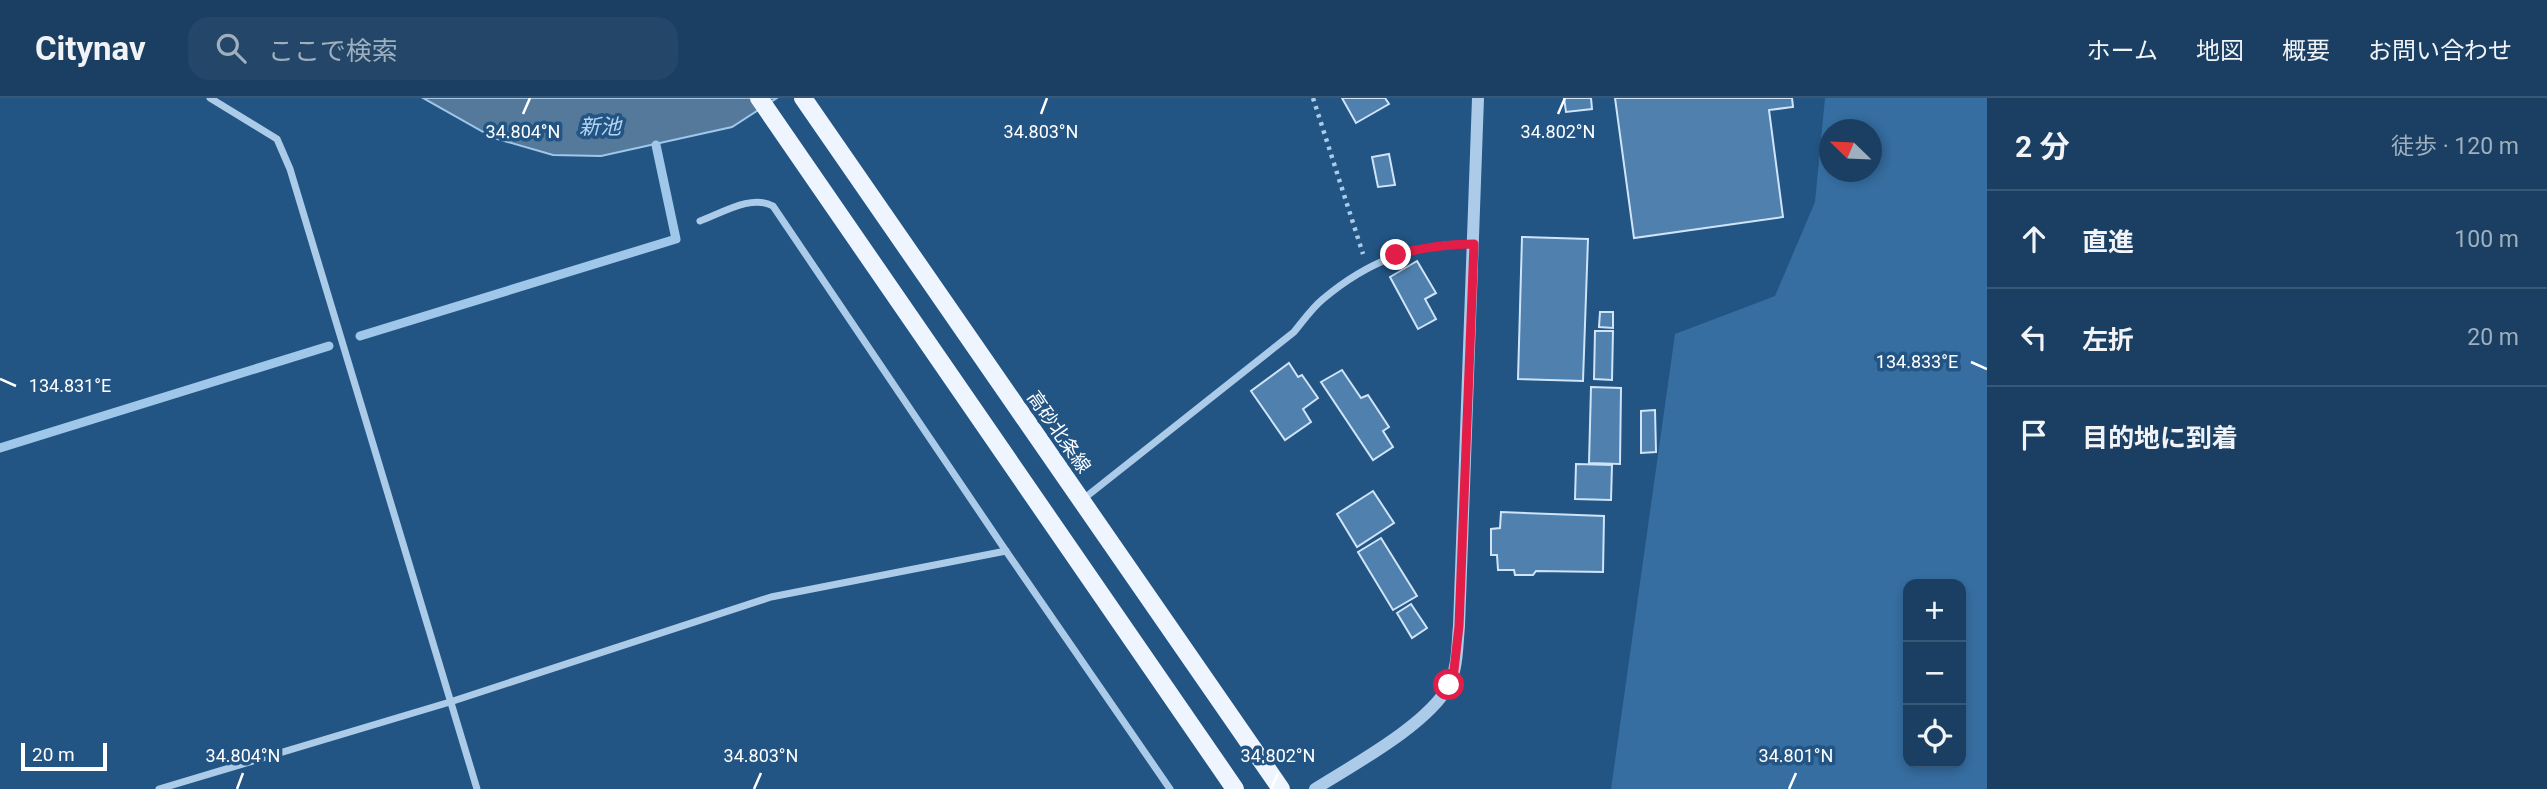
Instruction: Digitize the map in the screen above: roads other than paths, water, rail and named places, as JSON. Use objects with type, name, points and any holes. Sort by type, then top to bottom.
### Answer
[{"type":"main road","points":[[759,98],[1235,789]]},
{"type":"main road","name":"高砂北条線","points":[[803,98],[1281,789]]},
{"type":"street","points":[[209,98],[277,139],[290,170],[477,789]]},
{"type":"street","points":[[1315,789],[1418,721],[1441,698],[1454,670],[1459,612],[1478,98]]},
{"type":"street","points":[[700,221],[753,202],[765,201],[774,206],[1170,789]]},
{"type":"street","points":[[1082,501],[1294,332],[1322,300],[1367,269],[1422,247],[1474,244]]},
{"type":"street","points":[[159,789],[450,702],[771,597],[1006,551]]},
{"type":"water","name":"新池","points":[[423,98],[777,98],[732,127],[601,156],[553,155],[494,138]]},
{"type":"waterway","points":[[360,336],[676,239],[656,145]]},
{"type":"waterway","points":[[0,448],[329,346]]}]
